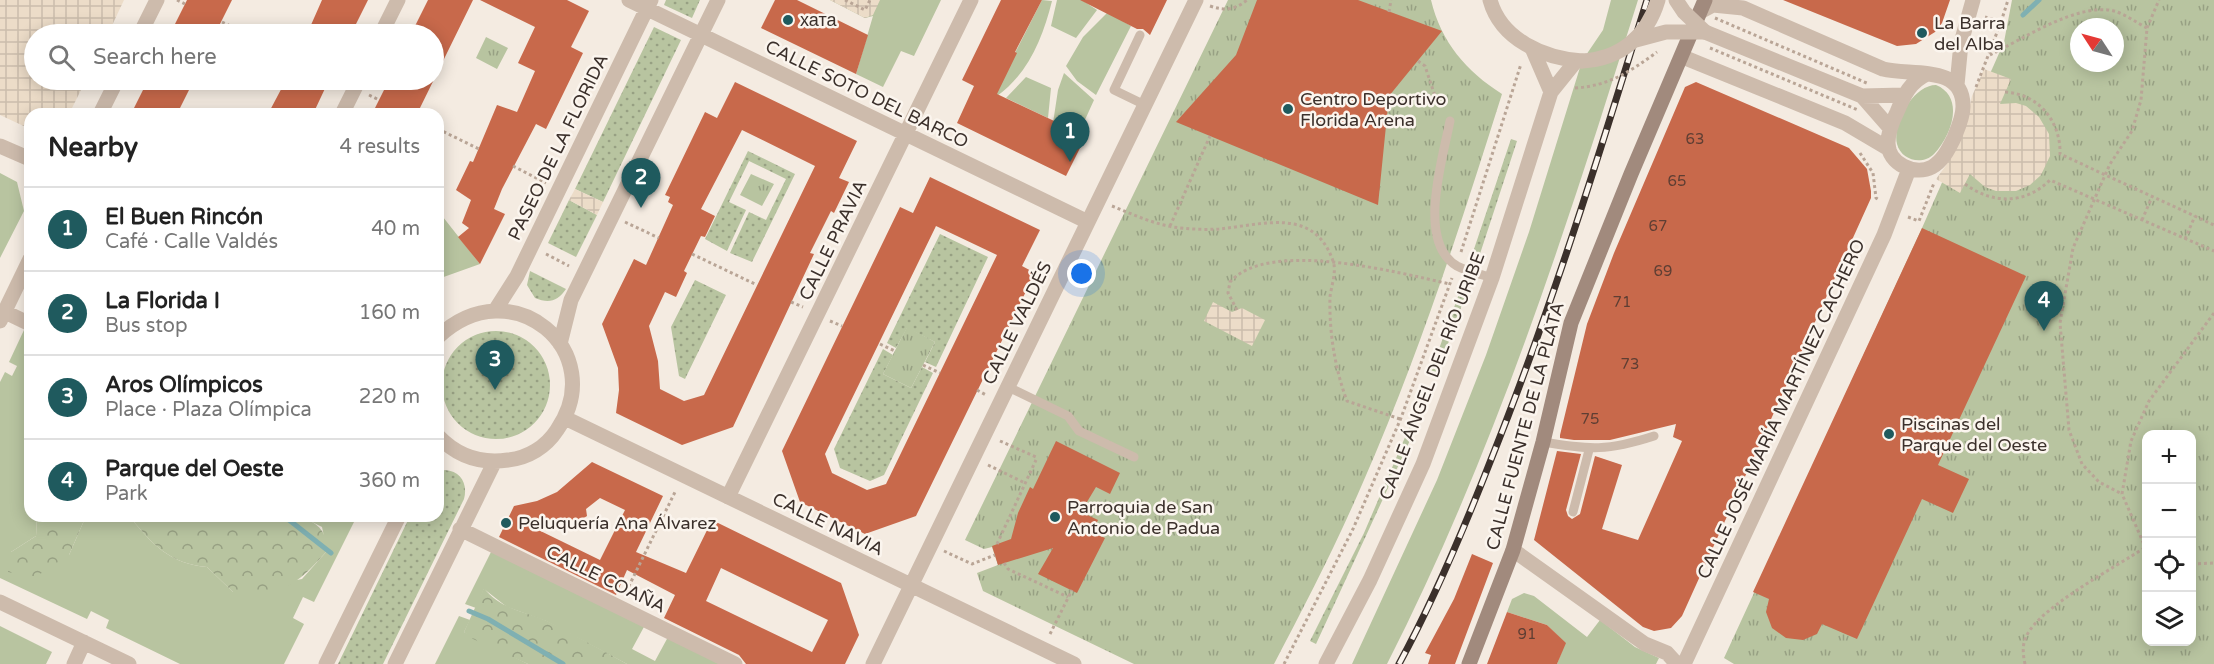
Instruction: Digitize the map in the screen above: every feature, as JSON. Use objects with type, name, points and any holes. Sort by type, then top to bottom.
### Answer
[{"type":"main road","name":"CALLE FUENTE DE LA PLATA","points":[[1469,664],[1513,550],[1543,442],[1571,323],[1631,174],[1706,9]]},
{"type":"street","points":[[145,24],[157,0]]},
{"type":"street","points":[[386,24],[398,0]]},
{"type":"street","name":"CALLE SOTO DEL BARCO","points":[[629,0],[649,4],[700,36],[1088,222]]},
{"type":"street","points":[[560,344],[571,300],[718,0]]},
{"type":"street","name":"CALLE PRAVIA","points":[[728,497],[971,0]]},
{"type":"street","name":"CALLE VALDÉS","points":[[873,664],[1196,0]]},
{"type":"street","points":[[1490,0],[1499,20],[1512,35],[1548,56],[1579,61],[1607,58],[1635,40],[1666,32],[1706,39],[1863,97],[1904,95]]},
{"type":"street","points":[[1635,40],[1650,19],[1658,0]]},
{"type":"street","points":[[1677,0],[1706,39]]},
{"type":"street","points":[[1683,57],[1845,123],[1889,149],[1900,163],[1909,169],[1930,168],[1941,160],[1949,148],[1963,111],[1962,98],[1957,85],[1961,42],[1973,0]]},
{"type":"street","name":"PASEO DE LA FLORIDA","points":[[496,309],[517,276],[649,4]]},
{"type":"street","points":[[1706,9],[1713,5],[1743,8],[1883,69],[1945,76],[1957,85]]},
{"type":"street","points":[[1529,47],[1551,92]]},
{"type":"street","name":"CALLE ÁNGEL DEL RÍO URIBE","points":[[1326,664],[1370,580],[1423,464],[1492,278],[1551,92],[1579,61]]},
{"type":"street","points":[[1889,149],[1890,128],[1904,95],[1914,81],[1927,74]]},
{"type":"street","points":[[103,108],[112,90]]},
{"type":"street","points":[[345,108],[354,90]]},
{"type":"street","points":[[1863,97],[1890,128]]},
{"type":"street","points":[[0,146],[24,156]]},
{"type":"street","name":"CALLE JOSÉ MARÍA MARTÍNEZ CACHERO","points":[[1684,664],[1894,210],[1909,169]]},
{"type":"street","points":[[24,271],[2,316],[24,322]]},
{"type":"street","points":[[444,324],[470,314],[496,309],[516,311],[534,319],[560,344],[572,376],[572,397],[565,418],[554,436],[538,450],[520,459],[494,462],[463,455],[444,442]]},
{"type":"street","points":[[444,331],[453,322]]},
{"type":"street","name":"CALLE NAVIA","points":[[565,418],[1074,664]]},
{"type":"street","points":[[395,664],[494,462]]},
{"type":"street","points":[[326,664],[396,522]]},
{"type":"street","name":"CALLE COAÑA","points":[[460,529],[735,664]]},
{"type":"street","points":[[1513,550],[1645,644],[1666,653],[1677,664]]},
{"type":"street","points":[[0,602],[129,664]]},
{"type":"street","points":[[74,664],[84,642]]},
{"type":"lane","points":[[1140,35],[1114,90],[1145,105]]},
{"type":"lane","points":[[1450,121],[1434,220],[1438,242],[1446,256],[1457,266],[1492,278]]},
{"type":"lane","points":[[1008,387],[1068,416],[1079,431],[1134,457]]},
{"type":"lane","points":[[1543,442],[1589,450],[1626,445],[1654,435]]},
{"type":"lane","points":[[1573,512],[1589,450]]},
{"type":"path","points":[[177,0],[185,4]]},
{"type":"path","points":[[845,0],[865,10],[870,0]]},
{"type":"path","points":[[1196,0],[1223,10],[1233,8],[1247,0]]},
{"type":"path","points":[[1389,12],[1391,0]]},
{"type":"path","points":[[2001,22],[2008,0]]},
{"type":"path","points":[[2122,494],[2098,482],[2082,464],[2069,430],[2062,369],[2060,322],[2073,248],[2105,175],[2132,131],[2138,110],[2147,28],[2159,0]]},
{"type":"path","points":[[1706,9],[1863,97]]},
{"type":"path","points":[[1989,56],[2066,18],[2093,10],[2115,11],[2147,28]]},
{"type":"path","points":[[222,22],[226,24]]},
{"type":"path","points":[[1706,39],[1863,97]]},
{"type":"path","points":[[1284,664],[1353,528],[1400,420],[1457,266],[1529,47]]},
{"type":"path","points":[[1575,88],[1594,87],[1613,81],[1661,50]]},
{"type":"path","points":[[1418,61],[1425,66],[1437,102]]},
{"type":"path","points":[[2006,92],[2039,103],[2052,118],[2061,144],[2060,154],[2214,225]]},
{"type":"path","points":[[444,132],[479,149]]},
{"type":"path","points":[[1170,226],[1210,136]]},
{"type":"path","points":[[1857,150],[1873,173],[1876,198],[1894,210]]},
{"type":"path","points":[[513,166],[559,189]]},
{"type":"path","points":[[1965,184],[1991,199],[2017,199],[2041,189],[2050,180],[2214,252]]},
{"type":"path","points":[[2142,220],[2152,196]]},
{"type":"path","points":[[1099,200],[1148,221],[1170,226],[1216,229],[1278,221],[1301,224],[1322,241],[1334,263],[1330,299],[1336,372],[1347,401],[1400,420]]},
{"type":"path","points":[[612,216],[659,238]]},
{"type":"path","points":[[2186,239],[2195,216]]},
{"type":"path","points":[[531,246],[584,273]]},
{"type":"path","points":[[693,254],[757,285]]},
{"type":"path","points":[[1237,310],[1228,293],[1230,282],[1248,268],[1275,260],[1363,265],[1450,284]]},
{"type":"path","points":[[2142,542],[2122,494],[2131,441],[2149,401],[2214,313]]},
{"type":"path","points":[[880,344],[895,351]]},
{"type":"path","points":[[923,365],[940,373]]},
{"type":"path","points":[[985,434],[1036,458],[996,544]]},
{"type":"path","points":[[973,458],[1025,483]]},
{"type":"path","points":[[622,600],[683,475]]},
{"type":"path","points":[[931,545],[972,564],[995,555]]},
{"type":"path","points":[[2025,664],[2023,651],[2026,637],[2040,616],[2142,551]]},
{"type":"path","points":[[1004,563],[1008,569],[1068,597]]},
{"type":"path","points":[[2196,564],[2214,563]]},
{"type":"path","points":[[1042,649],[1072,590]]},
{"type":"green space","points":[[666,0],[700,0],[692,18],[664,5]]},
{"type":"green space","points":[[830,0],[941,0],[914,56],[901,51],[883,87],[856,74],[873,16],[865,18]]},
{"type":"green space","points":[[1042,0],[1052,1],[1039,41],[1018,77],[997,96],[994,94]]},
{"type":"green space","points":[[1057,0],[1082,0],[1097,10],[1076,38],[1051,26]]},
{"type":"green space","points":[[1228,0],[1431,0],[1441,29],[1457,54],[1477,76],[1502,94],[1438,289],[1384,433],[1332,550],[1274,664],[1134,664],[983,591],[977,573],[998,565],[992,547],[984,549],[965,540]]},
{"type":"green space","points":[[1611,0],[1638,0],[1556,254],[1495,421],[1426,584],[1387,664],[1352,664],[1437,480],[1486,355],[1529,232],[1582,61],[1603,30]]},
{"type":"green space","points":[[2012,0],[2214,0],[2214,664],[1734,664],[1724,658],[1922,228],[2004,42]]},
{"type":"green space","points":[[1108,12],[1131,26],[1096,95],[1077,81],[1066,66],[1083,37]]},
{"type":"green space","points":[[654,27],[681,40],[603,202],[575,189]]},
{"type":"green space","points":[[486,37],[508,48],[497,69],[476,58]]},
{"type":"green space","points":[[1064,73],[1094,100],[1079,133],[1053,123],[1058,90]]},
{"type":"green space","points":[[1026,77],[1051,88],[1048,118],[1006,98]]},
{"type":"green space","points":[[1936,85],[1945,91],[1953,107],[1950,127],[1934,154],[1924,160],[1912,160],[1899,150],[1896,136],[1898,126],[1912,98],[1919,91]]},
{"type":"green space","points":[[1511,139],[1517,141],[1477,263],[1470,261]]},
{"type":"green space","points":[[748,151],[795,174],[752,262],[730,253],[749,212],[766,220],[786,179],[749,161],[729,202],[746,210],[727,251],[705,239]]},
{"type":"green space","points":[[0,173],[17,182],[24,211],[0,258]]},
{"type":"green space","points":[[751,174],[774,184],[762,206],[740,195]]},
{"type":"green space","points":[[569,200],[597,215],[576,257],[548,243]]},
{"type":"green space","points":[[444,218],[480,264],[444,277]]},
{"type":"green space","points":[[940,234],[988,257],[936,367],[925,362],[935,342],[907,328],[896,348],[887,343]]},
{"type":"green space","points":[[530,271],[566,289],[553,300],[545,301],[535,298],[527,285]]},
{"type":"green space","points":[[695,280],[726,295],[685,379],[679,376],[671,327]]},
{"type":"green space","points":[[1464,280],[1470,282],[1438,372],[1431,371]]},
{"type":"green space","points":[[907,327],[935,342],[911,388],[883,374]]},
{"type":"green space","points":[[24,330],[24,522],[37,522],[36,536],[11,552],[69,555],[83,522],[134,522],[163,551],[182,562],[207,567],[233,592],[302,579],[327,551],[322,527],[312,522],[354,522],[314,602],[303,597],[293,618],[304,624],[284,664],[180,664],[106,628],[109,620],[91,611],[87,619],[0,578],[0,382],[5,372],[12,376],[17,366],[9,362]]},
{"type":"green space","points":[[485,332],[507,332],[526,340],[541,355],[549,374],[549,396],[541,415],[526,430],[507,438],[485,438],[466,430],[451,415],[444,399],[444,371],[451,355],[466,340]]},
{"type":"green space","points":[[883,349],[893,355],[883,374],[911,388],[922,367],[933,373],[884,475],[870,481],[840,468],[834,449]]},
{"type":"green space","points":[[1412,421],[1418,423],[1316,644],[1310,641],[1364,533]]},
{"type":"green space","points":[[444,470],[451,471],[462,479],[465,488],[464,499],[383,664],[338,664],[407,522],[444,522]]},
{"type":"green space","points":[[37,522],[83,522],[69,555],[34,578],[8,572],[11,552],[36,536]]},
{"type":"green space","points":[[134,522],[311,522],[321,529],[327,551],[306,573],[287,586],[265,592],[233,592],[207,567],[182,562],[172,557]]},
{"type":"green space","points":[[492,550],[645,625],[632,649],[655,661],[668,637],[724,664],[627,664],[546,621],[507,607],[484,589],[476,608],[465,604]]},
{"type":"green space","points":[[484,588],[497,601],[549,622],[627,664],[528,664],[473,639],[464,632]]},
{"type":"green space","points":[[1524,593],[1534,596],[1587,637],[1600,620],[1635,647],[1659,658],[1656,664],[1557,664],[1565,643],[1547,625],[1507,612],[1512,599]]},
{"type":"green space","points":[[459,616],[470,620],[464,632],[528,664],[435,664]]},
{"type":"green space","points":[[0,626],[52,652],[46,664],[0,664]]},
{"type":"shaded area","points":[[0,0],[124,0],[113,24],[24,24],[24,90],[81,90],[72,108],[24,108],[24,126],[0,115]]},
{"type":"shaded area","points":[[830,0],[880,0],[873,15],[865,18]]},
{"type":"shaded area","points":[[1984,69],[2011,79],[2000,104],[2016,103],[2026,106],[2039,117],[2049,134],[2050,156],[2041,175],[2030,185],[2016,191],[1996,191],[1985,187],[1970,174],[1960,193],[1936,179],[1947,164],[1964,130],[1972,96]]},
{"type":"shaded area","points":[[575,189],[603,202],[597,215],[569,200]]},
{"type":"shaded area","points":[[1213,302],[1232,312],[1242,308],[1265,320],[1252,346],[1204,321]]},
{"type":"building","points":[[187,0],[232,0],[220,24],[175,24]]},
{"type":"building","points":[[322,0],[368,0],[356,24],[311,24]]},
{"type":"building","points":[[428,0],[473,0],[444,59],[444,24],[416,24]]},
{"type":"building","points":[[480,0],[567,0],[589,11],[571,47],[583,53],[546,129],[536,124],[502,189],[494,209],[505,214],[480,264],[458,237],[469,228],[462,223],[471,200],[456,190],[470,161],[473,162],[497,105],[517,112],[535,71],[518,63],[535,27]]},
{"type":"building","points":[[775,0],[797,0],[868,35],[856,74],[761,28]]},
{"type":"building","points":[[1001,0],[1042,0],[1015,52],[1017,53],[997,94],[1086,136],[1066,176],[957,123],[974,86],[962,80]]},
{"type":"building","points":[[1080,0],[1167,0],[1150,35],[1143,29],[1137,29]]},
{"type":"building","name":"Centro Deportivo Florida Arena","points":[[1257,0],[1358,0],[1442,31],[1389,96],[1378,205],[1176,122],[1236,55]]},
{"type":"building","points":[[1783,0],[1950,0],[1942,23],[1935,32],[1916,44],[1897,46]]},
{"type":"building","points":[[735,82],[857,141],[839,178],[849,182],[834,213],[831,211],[810,253],[814,254],[733,427],[682,445],[616,413],[619,390],[618,368],[602,324],[634,259],[646,265],[673,205],[668,202],[670,197],[665,195],[705,112],[717,118]],"holes":[[[742,130],[815,166],[704,395],[684,401],[660,389],[658,361],[649,326],[665,292],[676,297],[687,273],[684,271],[701,236],[705,237],[715,216],[701,209]]]},
{"type":"building","points":[[1696,82],[1849,148],[1867,169],[1871,198],[1682,616],[1671,628],[1654,631],[1643,627],[1534,540],[1557,451],[1581,454],[1566,510],[1572,519],[1580,514],[1595,456],[1622,465],[1602,529],[1638,540],[1682,441],[1673,437],[1676,424],[1610,440],[1574,440],[1560,438],[1560,435],[1587,324],[1614,253],[1685,87]]},
{"type":"building","points":[[143,90],[189,90],[180,108],[134,108]]},
{"type":"building","points":[[281,90],[324,90],[316,108],[271,108]]},
{"type":"building","points":[[384,90],[429,90],[420,108],[375,108]]},
{"type":"building","points":[[930,177],[1040,230],[1022,266],[1035,273],[916,516],[865,534],[800,502],[782,451],[900,207],[913,213]],"holes":[[[936,226],[997,255],[886,484],[867,490],[832,473],[825,454]]]},
{"type":"building","name":"Piscinas del Parque del Oeste","points":[[1922,228],[2026,276],[1938,465],[1969,479],[1953,513],[1922,499],[1857,639],[1822,624],[1817,634],[1803,640],[1786,638],[1772,628],[1766,612],[1769,599],[1753,592]]},
{"type":"building","name":"Parroquia de San Antonio de Padua","points":[[1056,441],[1120,473],[1110,494],[1096,487],[1081,512],[1098,520],[1092,532],[1105,538],[1077,593],[1038,574],[1053,548],[998,565],[992,546],[1011,539],[1018,513],[1030,487],[1033,489]]},
{"type":"building","points":[[592,462],[663,496],[636,552],[686,573],[712,520],[841,583],[859,635],[845,664],[746,664],[739,655],[664,618],[675,595],[627,570],[616,595],[499,537],[514,506],[537,501],[557,492]],"holes":[[[600,498],[625,510],[600,560],[520,521],[579,521],[587,516],[586,509]],[[721,568],[828,620],[812,652],[706,601]]]},
{"type":"building","points":[[1472,554],[1493,563],[1455,664],[1428,664],[1431,655],[1425,653],[1454,599]]},
{"type":"building","points":[[1507,612],[1547,625],[1566,643],[1557,664],[1487,664]]},
{"type":"waterway","points":[[2023,15],[2039,0]]},
{"type":"waterway","points":[[292,522],[331,553]]},
{"type":"waterway","points":[[469,611],[488,619],[563,664]]},
{"type":"railway","points":[[1399,664],[1450,560],[1516,396],[1575,228],[1647,0]]},
{"type":"place","name":"хата","points":[[788,20]]},
{"type":"place","name":"La Barra del Alba","points":[[1922,33]]},
{"type":"place","name":"Centro Deportivo Florida Arena","points":[[1288,109]]},
{"type":"place","name":"El Buen Rincón","points":[[1070,162]]},
{"type":"place","name":"La Florida I","points":[[641,208]]},
{"type":"place","name":"Parque del Oeste","points":[[2044,331]]},
{"type":"place","name":"Aros Olímpicos","points":[[495,390]]},
{"type":"place","name":"Piscinas del Parque del Oeste","points":[[1889,434]]},
{"type":"place","name":"Parroquia de San Antonio de Padua","points":[[1055,517]]},
{"type":"place","name":"Peluquería Ana Álvarez","points":[[506,523]]}]
